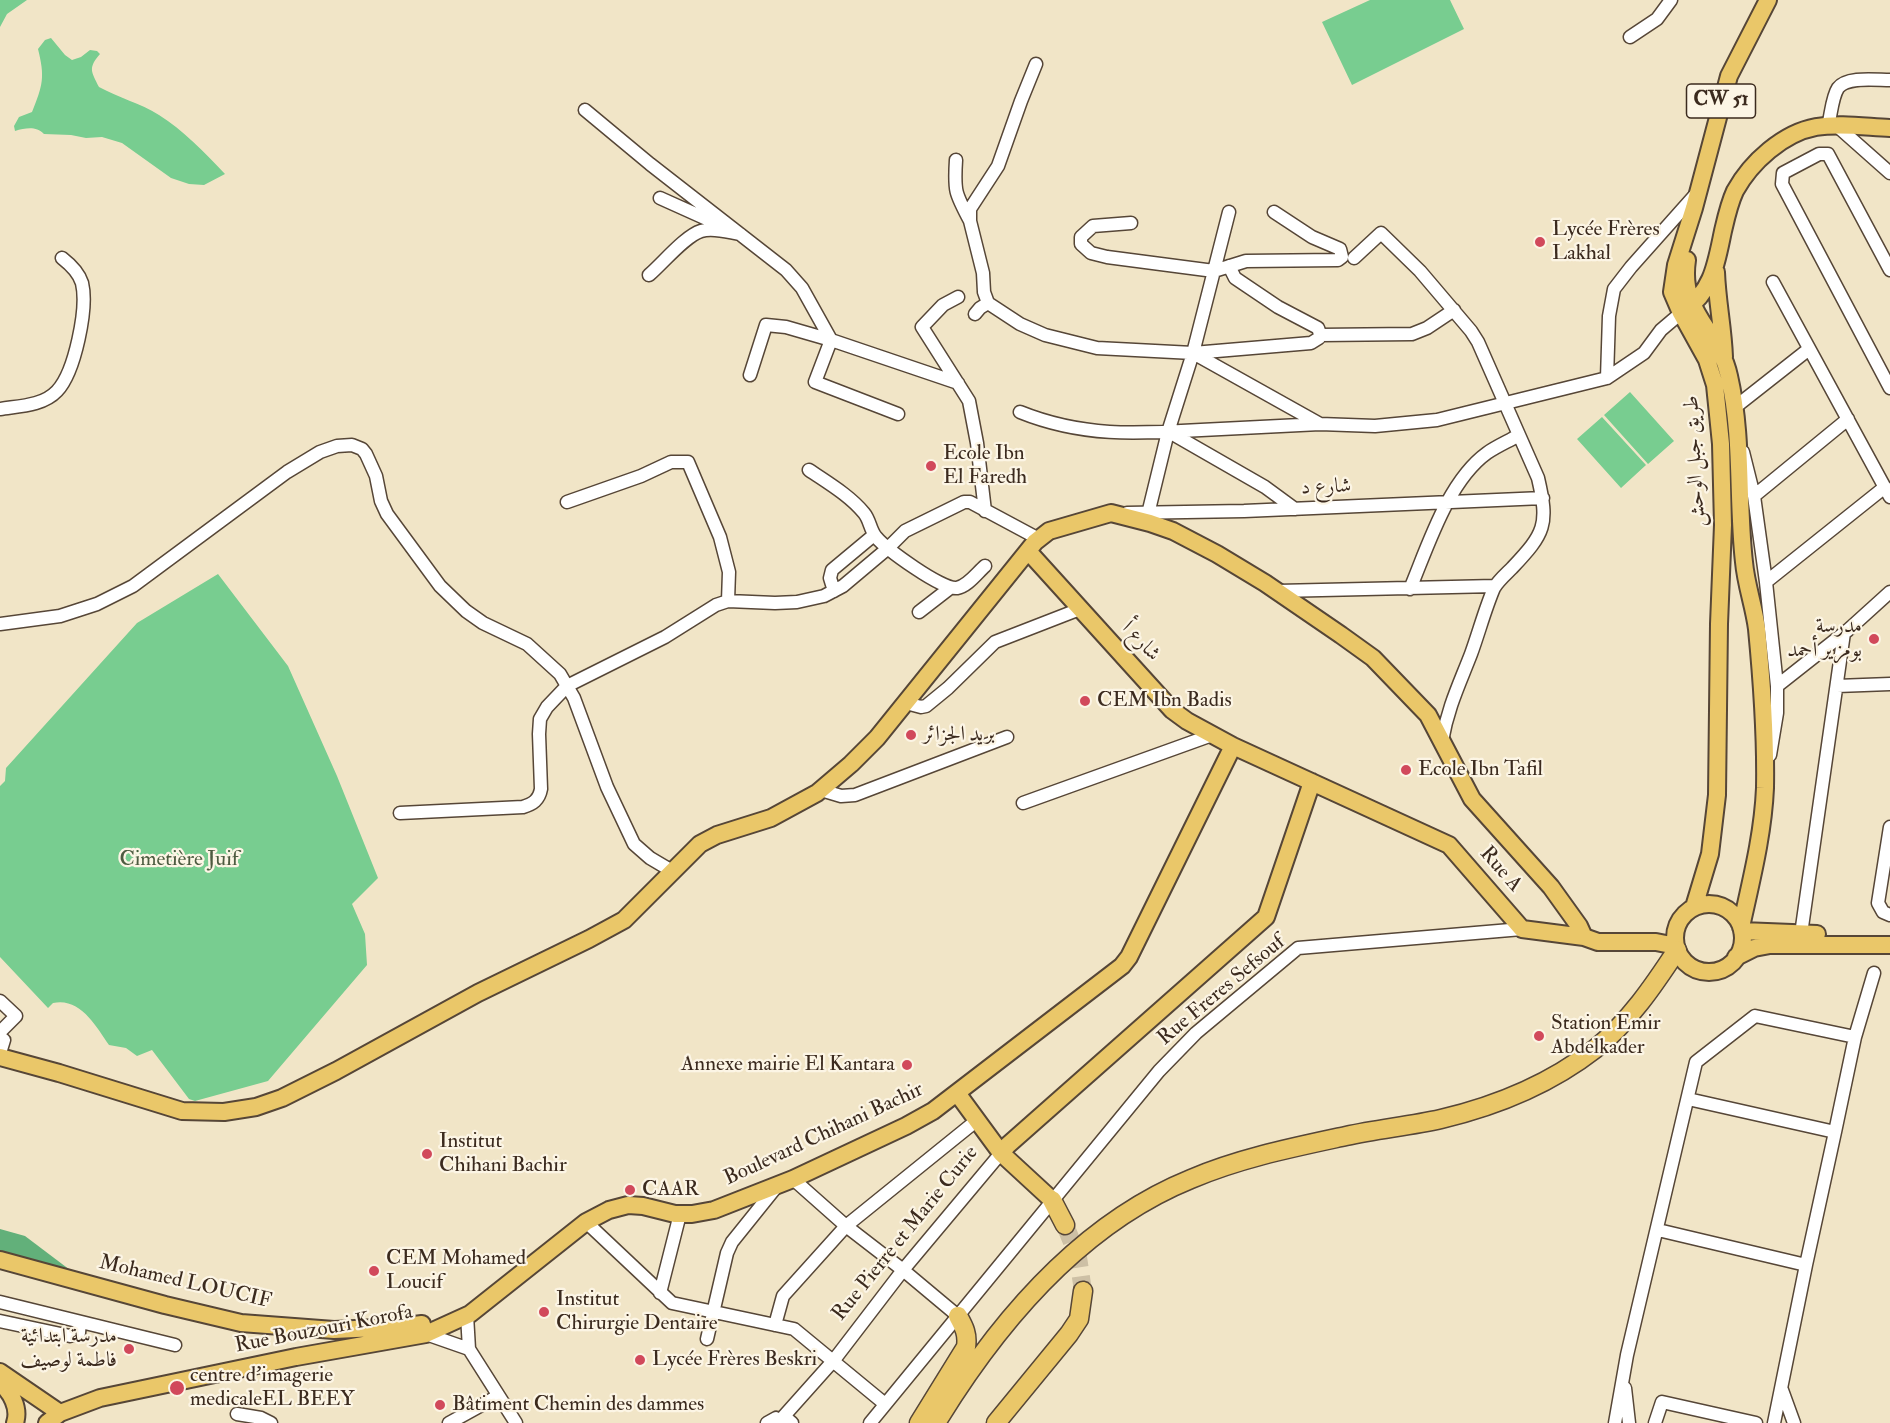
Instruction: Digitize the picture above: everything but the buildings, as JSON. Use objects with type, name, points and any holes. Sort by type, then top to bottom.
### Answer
[{"type":"highway","points":[[936,1423],[1002,1326],[1036,1289],[1086,1242],[1146,1201],[1189,1179],[1219,1168],[1346,1136],[1441,1119],[1488,1106],[1528,1090],[1595,1049],[1612,1033],[1659,978],[1676,948]]},
{"type":"highway","points":[[1052,1200],[1065,1225]]},
{"type":"highway","points":[[996,1423],[1069,1335],[1079,1319],[1083,1291]]},
{"type":"highway","points":[[919,1423],[966,1347],[965,1329],[958,1316]]},
{"type":"main road","name":"طريق جبل الوحش","points":[[1694,907],[1710,854],[1717,795],[1723,525],[1721,444],[1715,385],[1707,360],[1690,316],[1672,292],[1676,265],[1694,208],[1729,76],[1768,0]]},
{"type":"main road","points":[[1735,416],[1729,375],[1724,359],[1724,333],[1713,293],[1716,266],[1729,206],[1743,179],[1774,147],[1801,131],[1833,126],[1890,128]]},
{"type":"main road","points":[[1694,208],[1685,280],[1690,316],[1724,359]]},
{"type":"main road","points":[[1685,280],[1713,293]]},
{"type":"main road","points":[[1690,316],[1713,293]]},
{"type":"main road","name":"طريق جبل الوحش","points":[[1735,416],[1744,563],[1756,626],[1761,674],[1765,789],[1757,853],[1741,929]]},
{"type":"main road","points":[[0,1057],[59,1072],[182,1111],[224,1112],[256,1107],[282,1098],[336,1071],[477,993],[624,920],[700,844],[717,835],[771,818],[791,809],[821,790],[877,738],[974,615],[1034,545],[1049,531],[1111,513],[1148,517],[1217,554],[1278,591],[1373,658],[1428,715],[1472,799],[1551,887],[1579,926],[1584,938]]},
{"type":"main road","name":"شارع أ","points":[[1034,545],[1080,609],[1172,710],[1233,746],[1312,782]]},
{"type":"main road","name":"Boulevard Chihani Bachir","points":[[468,1315],[586,1222],[609,1210],[628,1204],[680,1214],[714,1210],[785,1182],[906,1126],[933,1111],[1122,966],[1129,957],[1233,746]]},
{"type":"main road","name":"Rue A","points":[[1312,782],[1449,845],[1522,929]]},
{"type":"main road","name":"Rue Pierre et Marie Curie","points":[[1001,1153],[1266,917],[1312,782]]},
{"type":"main road","points":[[1736,957],[1743,940],[1734,914],[1722,906],[1708,904],[1694,907],[1681,918],[1677,926],[1676,948],[1685,962],[1698,970],[1721,969],[1736,957],[1754,948],[1770,945],[1890,945]]},
{"type":"main road","points":[[1584,938],[1597,931],[1654,931],[1677,926]]},
{"type":"main road","points":[[1522,929],[1598,942],[1656,942],[1676,948]]},
{"type":"main road","points":[[1741,929],[1801,934],[1890,935]]},
{"type":"main road","points":[[957,1093],[1001,1153],[1052,1200]]},
{"type":"main road","name":"Mohamed LOUCIF","points":[[0,1260],[165,1305],[242,1323],[296,1329],[334,1330],[398,1327],[468,1315]]},
{"type":"main road","name":"Rue Bouzouri Korofa","points":[[53,1418],[100,1398],[296,1357],[426,1334],[468,1315]]},
{"type":"main road","points":[[296,1329],[310,1335],[315,1342],[312,1348],[296,1357]]},
{"type":"main road","points":[[0,1372],[53,1418]]},
{"type":"main road","points":[[0,1383],[7,1389],[15,1404],[15,1423]]},
{"type":"street","points":[[1630,37],[1657,19],[1671,0]]},
{"type":"street","points":[[970,221],[970,209],[974,201],[999,166],[1036,64]]},
{"type":"street","points":[[1890,80],[1856,81],[1842,85],[1837,90],[1833,126],[1890,173]]},
{"type":"street","points":[[585,110],[786,270],[802,288],[831,340]]},
{"type":"street","points":[[1890,270],[1828,154],[1819,154],[1783,173],[1782,184],[1890,387]]},
{"type":"street","points":[[956,160],[956,194],[970,221],[988,303],[1028,328],[1045,335],[1073,343],[1126,351],[1193,353],[1311,343],[1320,336],[1412,334],[1427,328],[1454,310]]},
{"type":"street","points":[[1607,378],[1609,316],[1614,289],[1636,260],[1698,190]]},
{"type":"street","points":[[660,198],[740,234]]},
{"type":"street","points":[[1148,517],[1168,432],[1193,353],[1228,212]]},
{"type":"street","points":[[1131,223],[1093,226],[1081,237],[1081,244],[1091,253],[1107,257],[1214,271],[1246,261],[1338,260],[1342,257],[1340,249],[1312,237],[1274,212]]},
{"type":"street","points":[[649,275],[687,239],[700,231],[713,230],[740,234]]},
{"type":"street","points":[[1353,258],[1381,233],[1420,271],[1454,310],[1478,342],[1538,478],[1543,498],[1545,515],[1542,529],[1536,542],[1495,586],[1471,655],[1450,704],[1442,741]]},
{"type":"street","points":[[0,409],[47,399],[57,390],[72,363],[79,337],[84,294],[81,280],[62,258]]},
{"type":"street","points":[[1229,266],[1235,278],[1278,307],[1318,328],[1320,336]]},
{"type":"street","points":[[1766,582],[1887,492],[1773,282]]},
{"type":"street","points":[[958,297],[944,304],[922,327],[969,401],[977,443],[985,510]]},
{"type":"street","points":[[975,314],[988,303]]},
{"type":"street","points":[[1020,412],[1047,423],[1080,430],[1129,434],[1320,424],[1374,426],[1437,420],[1607,378],[1644,353],[1661,330],[1690,316]]},
{"type":"street","points":[[750,375],[766,325],[786,327],[831,340],[958,383]]},
{"type":"street","points":[[831,340],[815,382],[898,414]]},
{"type":"street","points":[[1735,416],[1809,349]]},
{"type":"street","points":[[1193,353],[1320,424]]},
{"type":"street","name":"طريق جبل الوحش","points":[[1735,416],[1754,496],[1777,686],[1777,713],[1765,789]]},
{"type":"street","points":[[1754,496],[1848,419]]},
{"type":"street","points":[[1168,432],[1265,486],[1295,509]]},
{"type":"street","points":[[1410,589],[1461,478],[1486,453],[1520,435]]},
{"type":"street","points":[[0,624],[60,616],[97,604],[132,586],[223,518],[320,452],[337,446],[352,445],[362,449],[366,454],[376,476],[381,501],[387,514],[440,586],[466,611],[527,644],[556,669],[574,698],[607,787],[634,844],[672,871]]},
{"type":"street","points":[[567,502],[641,476],[671,462],[688,462],[720,537],[729,572],[728,602]]},
{"type":"street","points":[[809,470],[839,491],[864,513],[874,535],[887,549],[950,588],[958,588],[966,584],[985,566]]},
{"type":"street","name":"شارع د","points":[[1148,517],[1543,498]]},
{"type":"street","points":[[400,813],[523,807],[532,804],[539,797],[541,789],[540,719],[547,707],[567,686],[664,637],[716,605],[728,602],[797,602],[824,596],[843,586],[905,531],[957,504],[970,502],[1034,545]]},
{"type":"street","points":[[834,591],[830,578],[832,570],[874,535]]},
{"type":"street","points":[[1278,591],[1495,586]]},
{"type":"street","points":[[920,612],[950,588]]},
{"type":"street","points":[[1777,686],[1844,633],[1890,592]]},
{"type":"street","points":[[906,703],[926,706],[995,642],[1080,609]]},
{"type":"street","points":[[1801,934],[1844,633]]},
{"type":"street","points":[[1837,686],[1890,684]]},
{"type":"street","points":[[1023,803],[1212,735]]},
{"type":"street","points":[[821,790],[841,796],[855,795],[1007,737]]},
{"type":"street","points":[[1890,827],[1878,903],[1880,908],[1890,915]]},
{"type":"street","name":"Rue Freres Sefsouf","points":[[870,1423],[1159,1071],[1196,1033],[1298,948],[1522,929]]},
{"type":"street","points":[[1774,1423],[1855,1037],[1874,973]]},
{"type":"street","points":[[0,1000],[16,1016],[0,1032]]},
{"type":"street","points":[[1614,1423],[1696,1062],[1755,1016],[1855,1037]]},
{"type":"street","points":[[0,1037],[4,1041],[0,1053]]},
{"type":"street","points":[[1688,1099],[1835,1132]]},
{"type":"street","points":[[776,1325],[783,1296],[846,1226],[976,1121]]},
{"type":"street","name":"Rue Pierre et Marie Curie","points":[[792,1423],[784,1416],[834,1360],[903,1269],[1001,1153]]},
{"type":"street","points":[[706,1339],[727,1253],[732,1242],[785,1182],[903,1269],[958,1316]]},
{"type":"street","points":[[660,1293],[680,1214]]},
{"type":"street","points":[[586,1222],[672,1303],[794,1329],[885,1404]]},
{"type":"street","points":[[1658,1230],[1806,1265]]},
{"type":"street","points":[[0,1302],[175,1345]]},
{"type":"street","points":[[468,1315],[470,1349],[516,1423]]},
{"type":"street","points":[[0,1321],[70,1336],[79,1333],[80,1322]]},
{"type":"street","points":[[426,1334],[470,1349]]},
{"type":"street","points":[[1623,1377],[1629,1423]]},
{"type":"street","points":[[1782,1389],[1794,1423]]},
{"type":"street","points":[[453,1422],[498,1396]]},
{"type":"street","points":[[1654,1423],[1662,1402],[1756,1423]]},
{"type":"street","points":[[237,1414],[261,1418],[271,1423]]},
{"type":"green space","points":[[0,0],[27,0],[7,14],[0,27]]},
{"type":"green space","points":[[1370,0],[1450,0],[1464,29],[1352,85],[1322,22]]},
{"type":"green space","points":[[51,38],[72,60],[90,50],[97,51],[100,54],[92,70],[99,87],[144,107],[168,121],[194,142],[225,174],[204,185],[189,184],[171,178],[122,143],[102,137],[86,138],[44,134],[34,129],[15,131],[14,126],[19,117],[32,112],[36,103],[41,88],[42,74],[38,49],[45,40]]},
{"type":"green space","points":[[1630,392],[1674,441],[1648,464],[1604,415]]},
{"type":"green space","points":[[1602,417],[1646,465],[1621,488],[1577,439]]},
{"type":"green space","name":"Cimetière Juif","points":[[218,574],[288,666],[337,776],[378,878],[352,904],[365,934],[367,965],[268,1081],[195,1101],[189,1099],[152,1050],[137,1056],[126,1048],[109,1045],[86,1015],[71,1004],[53,1003],[48,1008],[0,957],[0,786],[5,781],[6,768],[137,623]]},
{"type":"green space","points":[[0,1229],[25,1236],[74,1273],[0,1253]]},
{"type":"tunnel","points":[[1065,1225],[1078,1257],[1083,1291]]},
{"type":"place","name":"Lycée Frères Lakhal","points":[[1540,242]]},
{"type":"place","name":"Ecole Ibn El Faredh","points":[[931,466]]},
{"type":"place","name":"مدرسة بومزير أحمد","points":[[1874,639]]},
{"type":"place","name":"CEM Ibn Badis","points":[[1085,701]]},
{"type":"place","name":"بريد الجزائر","points":[[911,735]]},
{"type":"place","name":"Ecole Ibn Tafil","points":[[1406,770]]},
{"type":"place","name":"Station Emir Abdelkader","points":[[1539,1036]]},
{"type":"place","name":"Annexe mairie El Kantara","points":[[907,1065]]},
{"type":"place","name":"Institut Chihani Bachir","points":[[427,1154]]},
{"type":"place","name":"CAAR","points":[[630,1190]]},
{"type":"place","name":"CEM Mohamed Loucif","points":[[374,1271]]},
{"type":"place","name":"Institut Chirurgie Dentaire","points":[[544,1312]]},
{"type":"place","name":"مدرسة ابتدائية فاطمة لوصيف","points":[[129,1349]]},
{"type":"place","name":"Lycée Frères Beskri","points":[[640,1360]]},
{"type":"place","name":"centre d'imagerie medicaleEL BEEY","points":[[177,1388]]},
{"type":"place","name":"Bâtiment Chemin des dammes","points":[[440,1405]]}]
